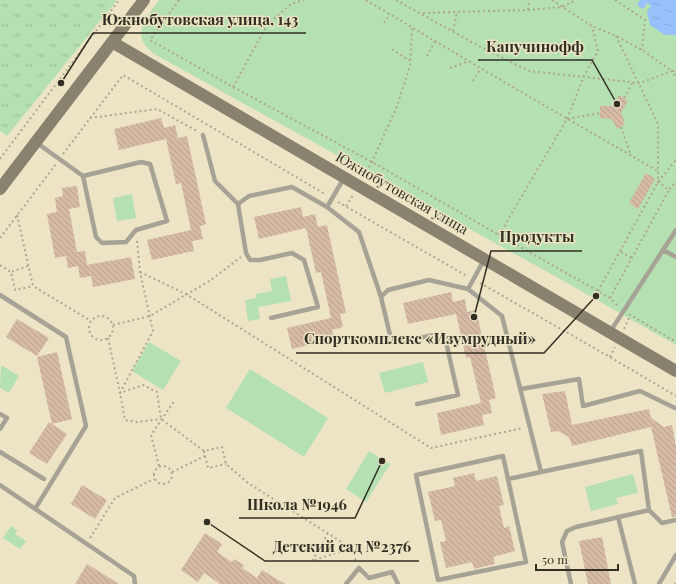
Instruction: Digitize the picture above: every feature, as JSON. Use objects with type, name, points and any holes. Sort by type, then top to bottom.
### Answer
[{"type":"street","points":[[0,189],[144,0]]},
{"type":"street","name":"Южнобутовская улица","points":[[112,42],[676,371]]},
{"type":"lane","points":[[203,135],[215,181],[238,204],[246,253],[250,260],[260,260],[292,253],[304,260],[318,307],[271,318]]},
{"type":"lane","points":[[35,142],[83,176],[96,238],[102,243],[126,242],[136,230],[167,221],[150,164],[141,162],[83,176]]},
{"type":"lane","points":[[327,207],[345,177]]},
{"type":"lane","points":[[238,204],[249,196],[292,187],[327,207],[359,232],[381,297],[390,335],[399,342],[434,335],[446,342],[458,395],[418,404]]},
{"type":"lane","points":[[610,332],[676,230]]},
{"type":"lane","points":[[663,250],[676,258]]},
{"type":"lane","points":[[468,289],[484,258]]},
{"type":"lane","points":[[381,297],[388,290],[429,280],[468,289],[502,316],[541,472]]},
{"type":"lane","points":[[0,295],[66,337],[86,426],[34,509]]},
{"type":"lane","points":[[521,389],[579,379],[584,406],[640,391],[676,408]]},
{"type":"lane","points":[[0,414],[7,418],[0,429]]},
{"type":"lane","points":[[508,479],[640,451],[648,510],[662,523],[676,520]]},
{"type":"lane","points":[[0,452],[44,479]]},
{"type":"lane","points":[[503,456],[508,479],[526,562],[438,580],[416,475],[503,456]]},
{"type":"lane","points":[[0,485],[134,576],[135,584]]},
{"type":"lane","points":[[571,584],[562,542],[568,531],[576,527],[648,510]]},
{"type":"lane","points":[[618,517],[635,584]]},
{"type":"lane","points":[[659,584],[676,556]]},
{"type":"lane","points":[[346,584],[359,568],[369,578],[392,572],[398,584]]},
{"type":"path","points":[[0,159],[119,0]]},
{"type":"path","points":[[179,0],[150,40],[233,87],[372,162],[499,236],[598,291],[610,298],[624,312],[676,342]]},
{"type":"path","points":[[233,87],[267,24],[291,4],[304,0]]},
{"type":"path","points":[[366,0],[658,171]]},
{"type":"path","points":[[396,0],[422,13],[477,45],[529,71],[640,83],[676,70]]},
{"type":"path","points":[[528,10],[529,0]]},
{"type":"path","points":[[552,0],[592,26],[616,36],[642,50],[672,71],[676,78]]},
{"type":"path","points":[[422,13],[528,10],[562,7],[576,0]]},
{"type":"path","points":[[615,0],[646,20],[642,50]]},
{"type":"path","points":[[453,31],[457,12]]},
{"type":"path","points":[[384,23],[390,14]]},
{"type":"path","points":[[499,236],[567,118],[584,76],[598,51],[592,26]]},
{"type":"path","points":[[372,162],[397,106],[410,66],[412,27]]},
{"type":"path","points":[[616,36],[640,83],[658,124],[658,182]]},
{"type":"path","points":[[427,56],[435,41]]},
{"type":"path","points":[[392,49],[410,61]]},
{"type":"path","points":[[450,68],[468,61]]},
{"type":"path","points":[[473,81],[481,68]]},
{"type":"path","points":[[123,76],[676,396]]},
{"type":"path","points":[[624,98],[633,82]]},
{"type":"path","points":[[90,118],[157,109],[203,135]]},
{"type":"path","points":[[567,118],[600,113]]},
{"type":"path","points":[[621,127],[631,156]]},
{"type":"path","points":[[598,291],[658,182],[676,160]]},
{"type":"path","points":[[610,298],[669,190],[676,181]]},
{"type":"path","points":[[658,182],[669,190]]},
{"type":"path","points":[[17,216],[33,286]]},
{"type":"path","points":[[120,392],[153,332],[140,272],[136,230]]},
{"type":"path","points":[[620,252],[632,258]]},
{"type":"path","points":[[113,326],[150,316],[211,280],[246,253]]},
{"type":"path","points":[[0,265],[11,272],[15,290],[33,286],[91,321]]},
{"type":"path","points":[[11,272],[28,266]]},
{"type":"path","points":[[140,272],[186,294],[432,448],[530,427]]},
{"type":"path","points":[[99,316],[108,318],[113,326],[111,334],[108,338],[103,340],[98,339],[91,334],[89,330],[91,321],[99,316]]},
{"type":"path","points":[[108,338],[120,392],[124,420],[137,422],[161,418]]},
{"type":"path","points":[[120,392],[143,385],[156,392],[161,418],[204,451],[208,468],[226,464]]},
{"type":"path","points":[[159,466],[151,435],[161,418],[175,400]]},
{"type":"path","points":[[204,451],[222,447],[226,464],[248,482],[350,548],[359,568]]},
{"type":"path","points":[[172,472],[206,456]]},
{"type":"path","points":[[159,466],[167,466],[172,472],[172,479],[166,484],[159,484],[154,479],[154,472],[159,466]]},
{"type":"path","points":[[86,544],[115,498],[154,479]]},
{"type":"path","points":[[328,533],[312,561],[350,548]]},
{"type":"green space","points":[[0,0],[117,0],[7,136],[0,131]]},
{"type":"green space","points":[[159,0],[676,0],[676,345],[553,275],[156,55],[143,42],[141,35],[144,21]]},
{"type":"green space","points":[[132,194],[136,218],[117,221],[113,198]]},
{"type":"green space","points":[[286,276],[291,301],[258,307],[260,319],[248,321],[245,300],[256,298],[256,294],[272,291],[270,279]]},
{"type":"green space","points":[[149,342],[181,361],[163,390],[132,371]]},
{"type":"green space","points":[[423,362],[428,382],[385,393],[379,373]]},
{"type":"green space","points":[[1,365],[19,376],[9,393],[0,388]]},
{"type":"green space","points":[[250,369],[328,418],[304,457],[226,408]]},
{"type":"green space","points":[[369,451],[390,464],[366,502],[346,489]]},
{"type":"green space","points":[[633,474],[638,493],[616,498],[618,504],[591,511],[585,487]]},
{"type":"green space","points":[[11,526],[17,530],[15,534],[26,541],[20,549],[3,538]]},
{"type":"water","points":[[640,0],[676,0],[676,35],[665,35],[650,25],[647,12],[651,5],[647,3],[643,9],[637,5]]},
{"type":"building","points":[[619,95],[628,101],[621,112],[625,124],[617,129],[612,119],[600,118],[600,106],[613,106]]},
{"type":"building","points":[[161,118],[164,128],[175,125],[178,138],[187,136],[206,224],[200,226],[203,239],[192,241],[194,251],[152,260],[147,240],[191,230],[181,183],[176,184],[166,139],[119,150],[114,129]]},
{"type":"building","points":[[646,173],[655,179],[638,209],[629,203]]},
{"type":"building","points":[[77,186],[80,207],[69,209],[77,252],[85,251],[87,265],[131,257],[135,279],[93,287],[91,276],[80,278],[78,266],[68,268],[66,256],[55,258],[47,214],[57,212],[55,198],[63,196],[62,188]]},
{"type":"building","points":[[301,207],[303,217],[315,214],[318,227],[327,225],[346,313],[340,314],[343,327],[332,330],[334,339],[292,349],[287,328],[331,318],[321,272],[316,273],[306,228],[259,239],[254,217]]},
{"type":"building","points":[[451,292],[453,302],[465,299],[467,312],[476,310],[496,398],[489,400],[492,413],[482,415],[484,425],[441,435],[437,413],[481,403],[470,357],[466,358],[456,314],[408,324],[403,303]]},
{"type":"building","points":[[17,319],[49,338],[37,356],[6,337]]},
{"type":"building","points":[[57,352],[72,419],[52,424],[37,357]]},
{"type":"building","points":[[565,391],[572,425],[649,409],[651,418],[664,427],[672,425],[676,446],[676,516],[672,517],[651,427],[572,446],[569,437],[558,431],[551,432],[542,394]]},
{"type":"building","points":[[49,422],[67,434],[47,464],[29,453]]},
{"type":"building","points":[[474,473],[476,481],[497,476],[504,505],[499,506],[504,528],[509,526],[515,551],[493,557],[495,564],[474,569],[472,562],[446,568],[440,542],[446,541],[441,520],[435,521],[428,492],[455,486],[453,478]]},
{"type":"building","points":[[82,485],[107,500],[95,519],[71,504]]},
{"type":"building","points":[[205,533],[222,544],[217,552],[232,562],[234,559],[244,565],[242,568],[257,578],[262,570],[285,584],[220,584],[204,573],[198,582],[181,570]]},
{"type":"building","points":[[602,537],[611,584],[588,584],[579,541]]},
{"type":"building","points":[[87,564],[119,584],[75,584]]},
{"type":"place","name":"Южнобутовская улица, 143","points":[[61,83]]},
{"type":"place","name":"Капучинофф","points":[[617,104]]},
{"type":"place","name":"Спорткомплекс «Изумрудный»","points":[[596,296]]},
{"type":"place","name":"Продукты","points":[[474,317]]},
{"type":"place","name":"Школа №1946","points":[[382,461]]},
{"type":"place","name":"Детский сад №2376","points":[[207,522]]}]
